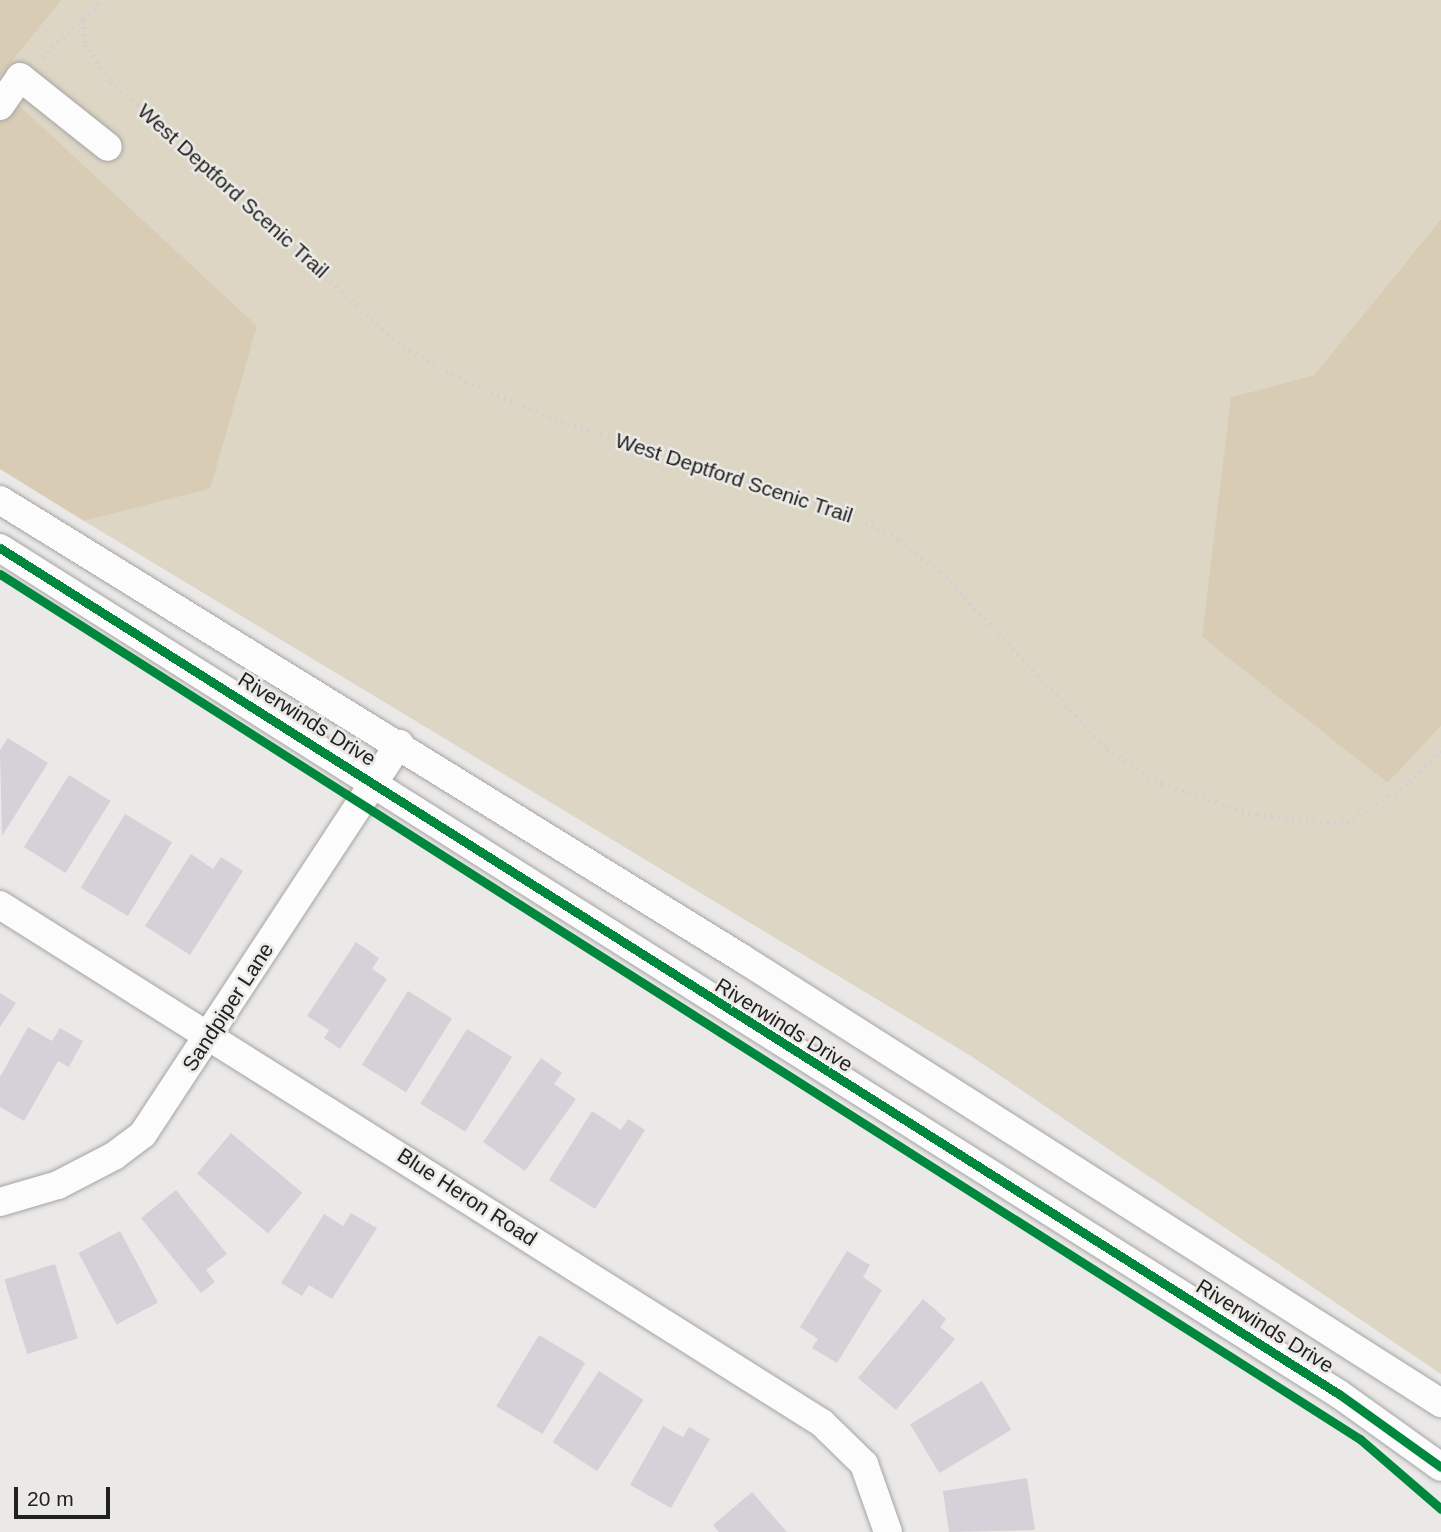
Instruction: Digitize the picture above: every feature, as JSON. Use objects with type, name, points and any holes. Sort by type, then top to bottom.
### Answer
[{"type":"street","points":[[0,106],[20,77],[108,147]]},
{"type":"street","name":"Riverwinds Drive","points":[[0,500],[400,744],[1441,1403]]},
{"type":"street","name":"Riverwinds Drive","points":[[0,548],[375,782],[789,1050],[1328,1387],[1441,1467]]},
{"type":"street","name":"Sandpiper Lane","points":[[0,1202],[58,1185],[114,1156],[143,1134],[400,744]]},
{"type":"street","name":"Blue Heron Road","points":[[0,905],[211,1034],[822,1423],[864,1464],[888,1532]]},
{"type":"path","points":[[20,77],[102,0]]},
{"type":"shaded area","points":[[0,0],[62,0],[0,76]]},
{"type":"shaded area","points":[[62,0],[1441,0],[1441,219],[1314,375],[1231,397],[1388,783],[1441,726],[1441,1374],[971,1056],[84,521],[210,489],[0,88],[0,76]]},
{"type":"shaded area","points":[[0,88],[257,326],[210,489],[84,521],[0,469]]},
{"type":"shaded area","points":[[1441,219],[1441,726],[1388,783],[1202,637],[1231,397],[1314,375]]},
{"type":"building","points":[[8,738],[48,763],[2,836],[0,750]]},
{"type":"building","points":[[69,775],[111,801],[66,873],[24,847]]},
{"type":"building","points":[[125,814],[172,842],[128,916],[81,888]]},
{"type":"building","points":[[191,854],[213,869],[221,857],[243,871],[190,955],[145,926]]},
{"type":"building","points":[[356,942],[379,958],[372,969],[387,979],[340,1049],[324,1038],[329,1030],[307,1016]]},
{"type":"building","points":[[408,991],[452,1019],[406,1092],[362,1065]]},
{"type":"building","points":[[0,993],[16,1003],[0,1027]]},
{"type":"building","points":[[28,1027],[52,1041],[60,1028],[83,1041],[69,1067],[58,1061],[24,1121],[0,1107],[0,1077]]},
{"type":"building","points":[[467,1029],[512,1057],[465,1132],[420,1104]]},
{"type":"building","points":[[541,1058],[562,1073],[554,1084],[576,1099],[525,1171],[483,1142]]},
{"type":"building","points":[[592,1111],[621,1130],[628,1119],[645,1130],[595,1209],[549,1180]]},
{"type":"building","points":[[231,1133],[302,1193],[268,1233],[197,1174]]},
{"type":"building","points":[[176,1190],[227,1254],[206,1270],[215,1282],[201,1293],[141,1218]]},
{"type":"building","points":[[351,1213],[377,1228],[332,1299],[309,1285],[302,1296],[281,1283],[324,1214],[343,1226]]},
{"type":"building","points":[[120,1231],[158,1303],[117,1325],[79,1253]]},
{"type":"building","points":[[847,1251],[870,1265],[863,1277],[882,1290],[837,1363],[812,1348],[818,1339],[800,1327]]},
{"type":"building","points":[[55,1264],[78,1339],[27,1354],[4,1279]]},
{"type":"building","points":[[923,1299],[946,1319],[940,1327],[955,1339],[896,1410],[858,1378]]},
{"type":"building","points":[[539,1335],[585,1363],[543,1434],[496,1406]]},
{"type":"building","points":[[599,1371],[643,1400],[597,1471],[553,1442]]},
{"type":"building","points":[[982,1381],[1011,1430],[939,1473],[910,1424]]},
{"type":"building","points":[[663,1426],[683,1437],[689,1427],[710,1439],[671,1508],[630,1485]]},
{"type":"building","points":[[1027,1478],[1035,1530],[949,1532],[943,1491]]},
{"type":"building","points":[[752,1492],[787,1532],[719,1532],[713,1525]]},
{"type":"cycle path","points":[[0,548],[1339,1394],[1441,1467]]},
{"type":"cycle path","points":[[0,574],[1360,1439],[1441,1509]]}]
